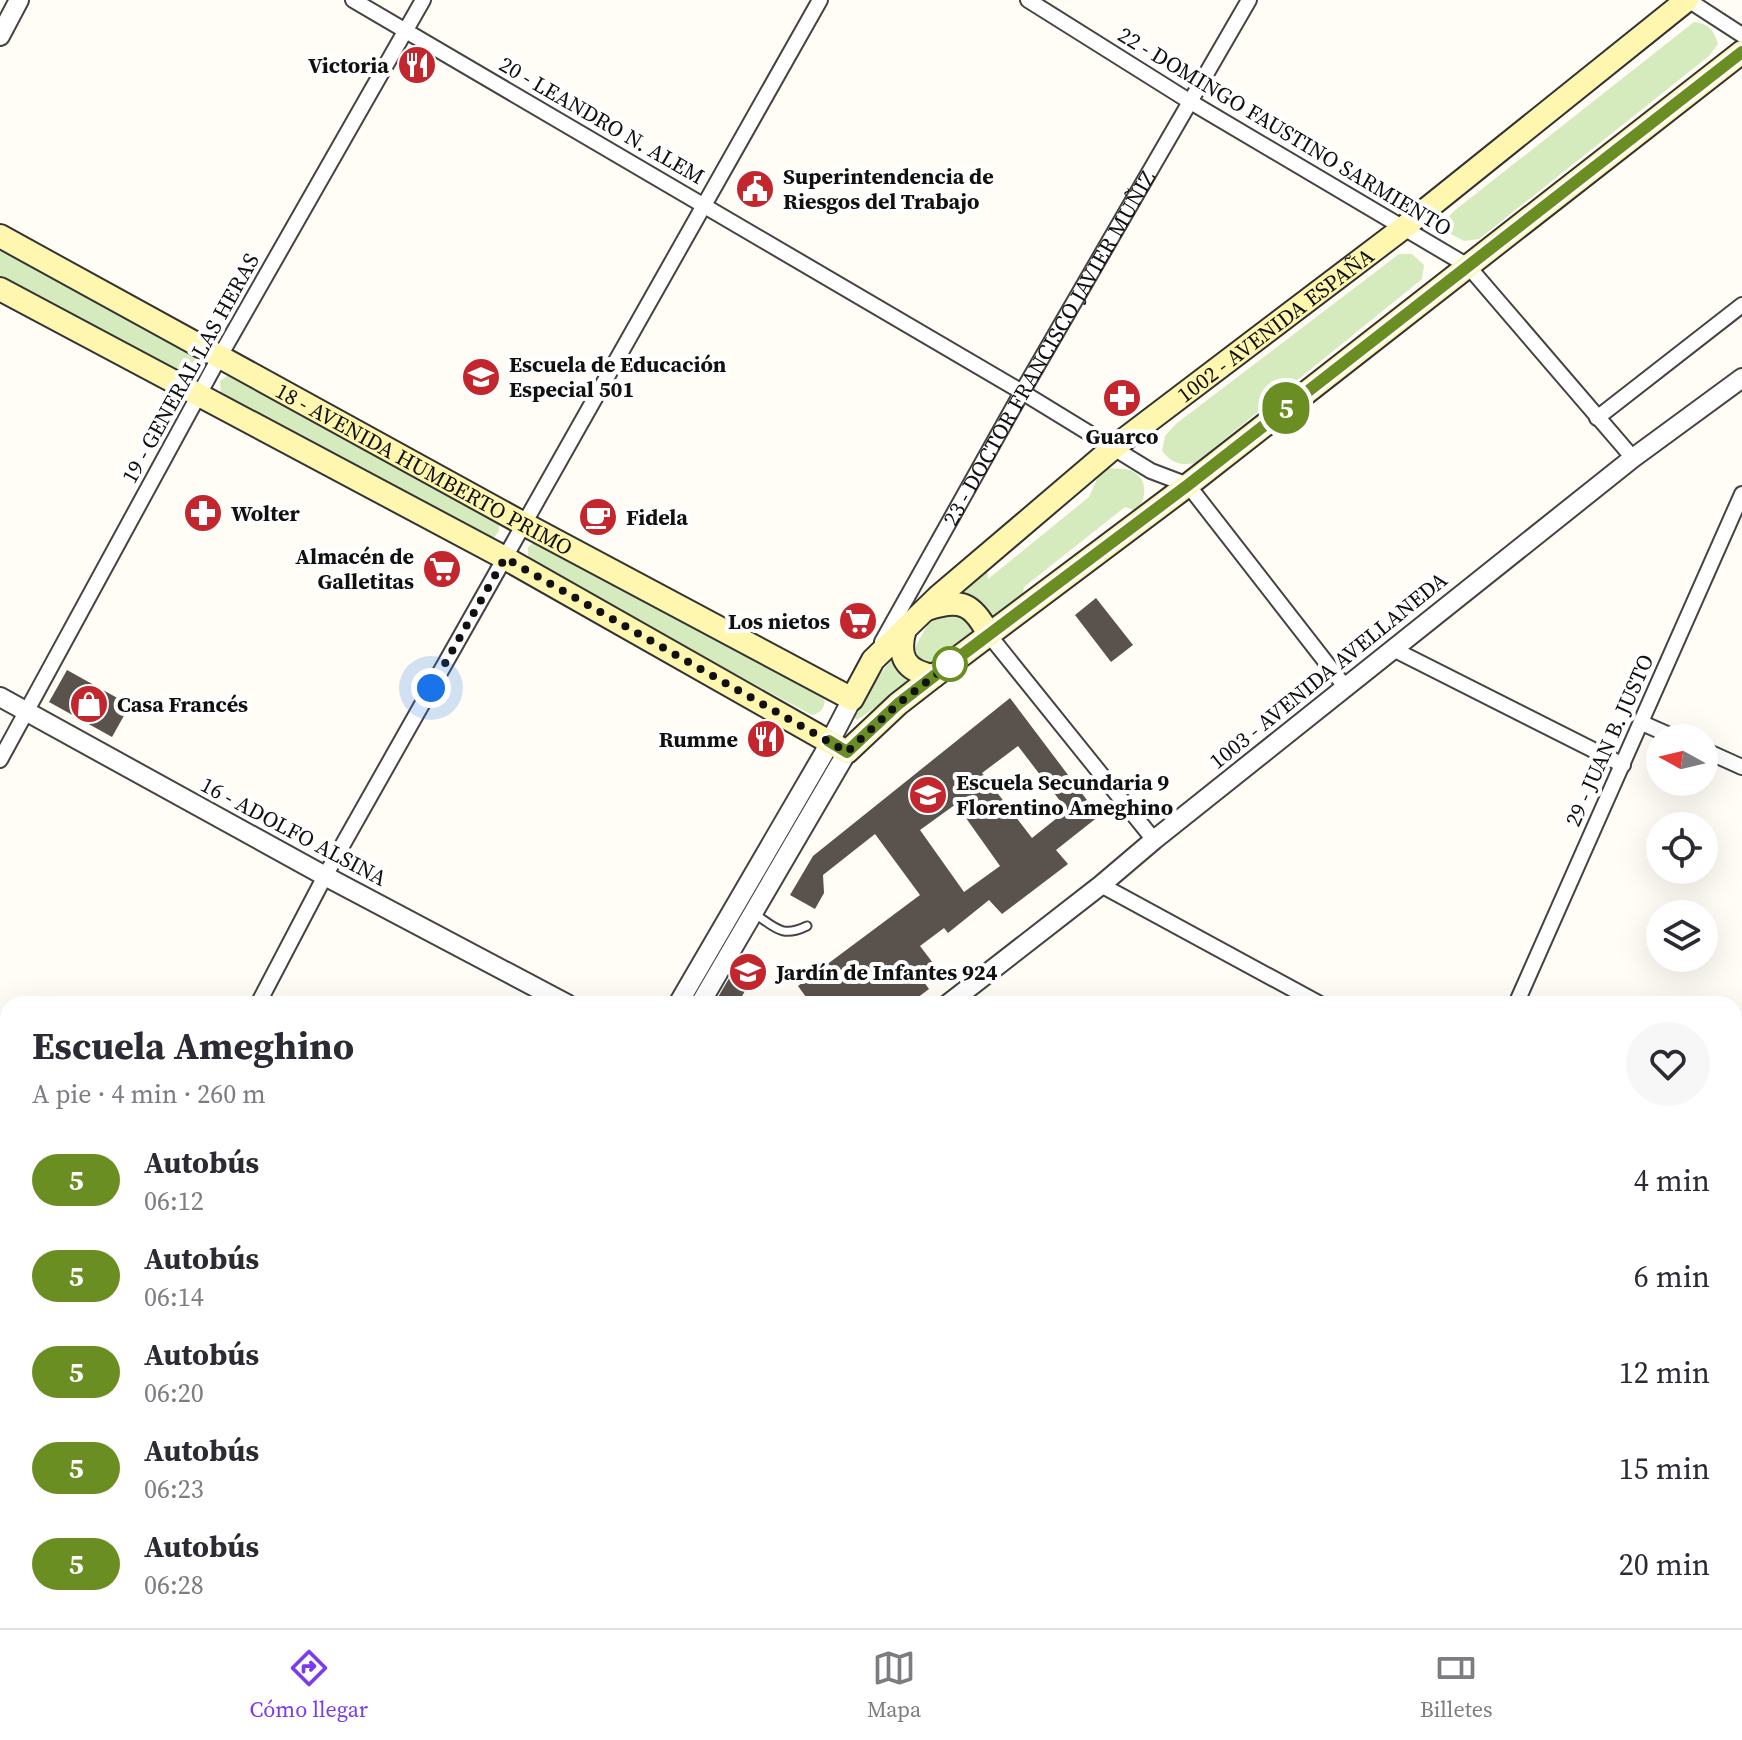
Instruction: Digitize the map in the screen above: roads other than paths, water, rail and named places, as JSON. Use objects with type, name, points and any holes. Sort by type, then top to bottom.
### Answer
[{"type":"main road","name":"1002 - AVENIDA ESPAÑA","points":[[873,660],[925,610],[1113,448],[1403,228],[1688,0]]},
{"type":"main road","points":[[838,747],[1188,485],[1742,52]]},
{"type":"main road","name":"18 - AVENIDA HUMBERTO PRIMO","points":[[0,236],[524,524],[852,699]]},
{"type":"main road","name":"18 - AVENIDA HUMBERTO PRIMO","points":[[0,289],[505,558],[838,747]]},
{"type":"main road","points":[[925,610],[947,602],[960,602],[975,612],[989,635]]},
{"type":"main road","points":[[905,629],[900,646],[905,662],[917,673],[934,676]]},
{"type":"main road","name":"23 - DOCTOR FRANCISCO JAVIER MUÑIZ","points":[[852,699],[873,660]]},
{"type":"street","points":[[0,36],[19,0]]},
{"type":"street","name":"20 - LEANDRO N. ALEM","points":[[353,0],[1022,392],[1151,471],[1188,485]]},
{"type":"street","name":"19 - GENERAL LAS HERAS","points":[[0,760],[220,356],[423,0]]},
{"type":"street","points":[[262,996],[325,876],[820,0]]},
{"type":"street","name":"22 - DOMINGO FAUSTINO SARMIENTO","points":[[1028,0],[1189,101],[1468,266],[1633,458]]},
{"type":"street","name":"23 - DOCTOR FRANCISCO JAVIER MUÑIZ","points":[[873,660],[1022,392],[1249,0]]},
{"type":"street","points":[[1688,0],[1742,35]]},
{"type":"street","points":[[1597,418],[1742,305]]},
{"type":"street","name":"1003 - AVENIDA AVELLANEDA","points":[[958,996],[1633,458],[1742,378]]},
{"type":"street","points":[[1188,485],[1346,688]]},
{"type":"street","name":"29 - JUAN B. JUSTO","points":[[1520,996],[1742,494]]},
{"type":"street","points":[[989,635],[1154,840]]},
{"type":"street","points":[[1393,649],[1623,765]]},
{"type":"street","name":"16 - ADOLFO ALSINA","points":[[0,697],[325,876],[552,996]]},
{"type":"street","points":[[705,996],[753,913],[838,747],[852,699]]},
{"type":"street","points":[[1642,723],[1646,725]]},
{"type":"street","points":[[683,996],[838,747]]},
{"type":"street","points":[[1718,756],[1742,767]]},
{"type":"street","points":[[1101,885],[1305,996]]},
{"type":"lane","points":[[753,913],[784,933],[807,926]]},
{"type":"place","name":"Victoria","points":[[417,65]]},
{"type":"place","name":"Superintendencia de Riesgos del Trabajo","points":[[755,189]]},
{"type":"place","name":"Escuela de Educación Especial 501","points":[[481,377]]},
{"type":"place","name":"Guarco","points":[[1122,398]]},
{"type":"place","name":"Wolter","points":[[203,513]]},
{"type":"place","name":"Fidela","points":[[598,517]]},
{"type":"place","name":"Almacén de Galletitas","points":[[442,569]]},
{"type":"place","name":"Los nietos","points":[[858,621]]},
{"type":"place","name":"Casa Francés","points":[[89,704]]},
{"type":"place","name":"Rumme","points":[[766,739]]},
{"type":"place","name":"Escuela Secundaria 9 Florentino Ameghino","points":[[928,795]]},
{"type":"place","name":"Jardín de Infantes 924","points":[[748,972]]}]
